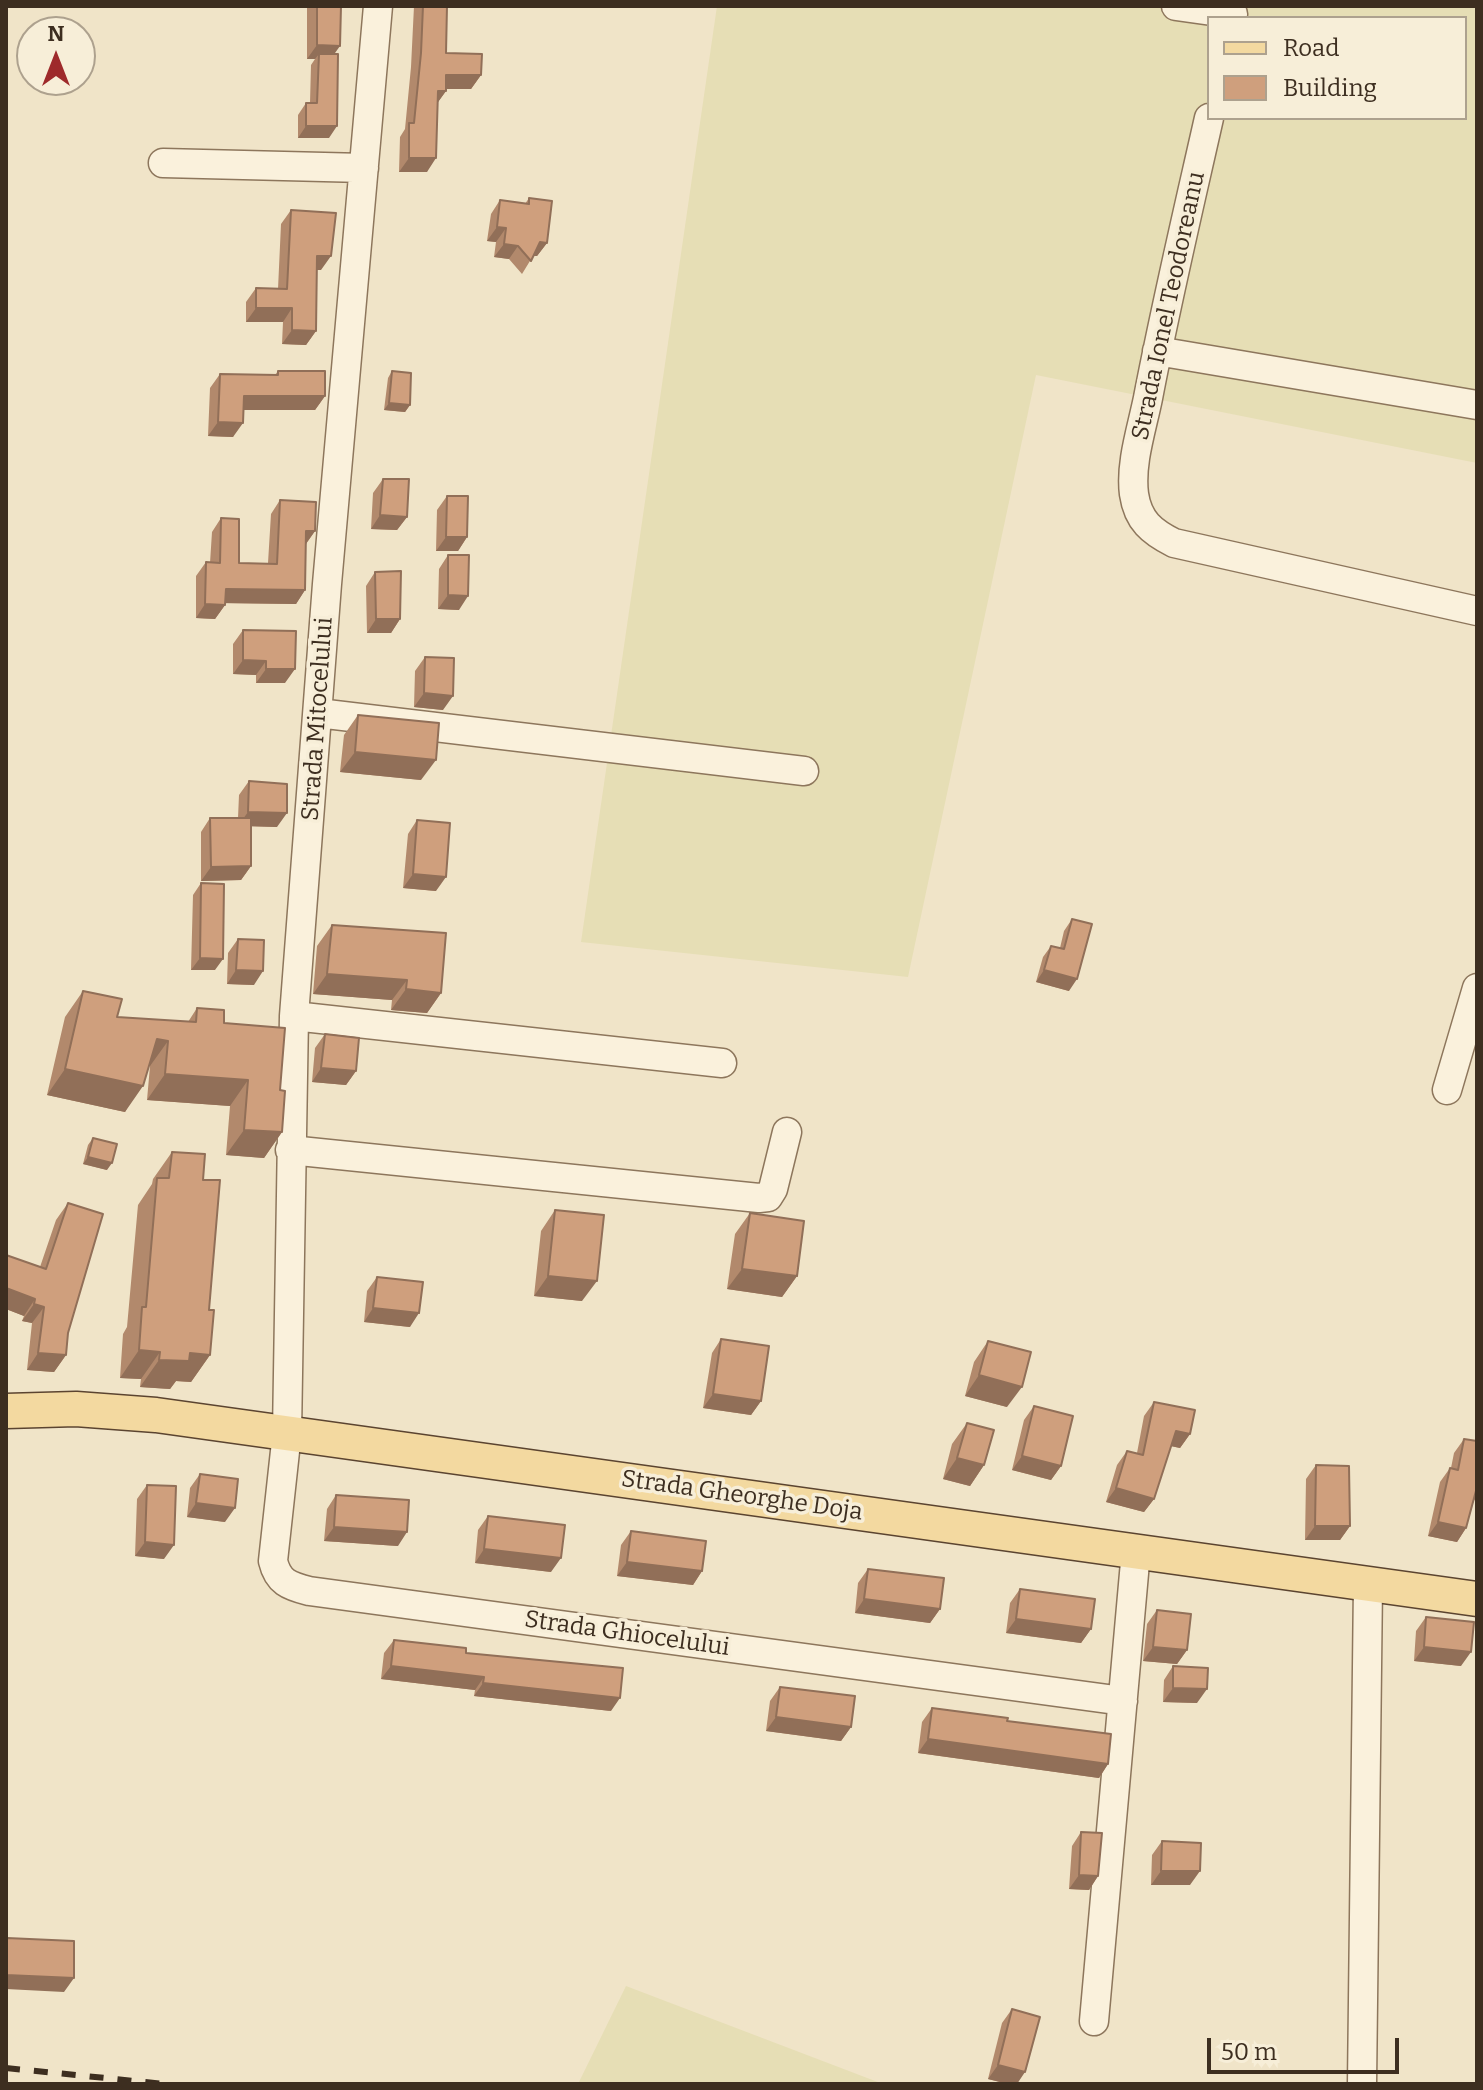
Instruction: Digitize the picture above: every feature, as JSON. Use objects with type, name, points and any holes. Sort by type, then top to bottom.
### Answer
[{"type":"main road","name":"Strada Gheorghe Doja","points":[[6,1411],[76,1409],[156,1415],[1477,1599]]},
{"type":"street","name":"Strada Mitocelului","points":[[287,1433],[294,1016],[378,6]]},
{"type":"street","points":[[1176,6],[1233,13]]},
{"type":"street","name":"Strada Ionel Teodoreanu","points":[[1209,120],[1135,466],[1134,494],[1150,530],[1174,543],[1477,611]]},
{"type":"street","points":[[163,163],[364,168]]},
{"type":"street","points":[[1157,351],[1477,405]]},
{"type":"street","points":[[318,713],[804,771]]},
{"type":"street","points":[[1447,1090],[1477,988]]},
{"type":"street","points":[[294,1016],[722,1063]]},
{"type":"street","points":[[290,1150],[759,1198],[768,1197],[773,1189],[787,1132]]},
{"type":"street","name":"Strada Ghiocelului","points":[[287,1433],[273,1561],[276,1574],[283,1583],[295,1587],[1123,1701]]},
{"type":"street","points":[[1094,2021],[1136,1551]]},
{"type":"street","points":[[1362,2084],[1368,1584]]},
{"type":"shaded area","points":[[717,6],[1477,6],[1477,463],[1036,375],[908,977],[581,942]]},
{"type":"shaded area","points":[[626,1986],[883,2084],[578,2084]]},
{"type":"building","points":[[317,6],[341,6],[340,46],[317,45]]},
{"type":"building","points":[[423,6],[447,6],[446,53],[482,54],[481,75],[446,75],[446,91],[438,91],[436,158],[409,158],[409,123],[414,123]]},
{"type":"building","points":[[319,54],[338,54],[337,126],[306,126],[306,103],[317,103]]},
{"type":"building","points":[[529,198],[552,201],[547,243],[540,242],[531,261],[518,246],[504,244],[506,228],[497,227],[500,200],[529,204]]},
{"type":"building","points":[[291,210],[336,213],[331,256],[317,256],[316,331],[292,330],[292,308],[256,308],[256,288],[287,289]]},
{"type":"building","points":[[278,371],[325,371],[325,396],[244,396],[243,423],[218,422],[220,374],[278,375]]},
{"type":"building","points":[[392,371],[411,373],[410,405],[389,403]]},
{"type":"building","points":[[383,479],[409,479],[407,517],[380,515]]},
{"type":"building","points":[[447,496],[468,496],[467,537],[446,537]]},
{"type":"building","points":[[280,500],[316,502],[315,531],[306,531],[305,590],[226,589],[225,605],[205,604],[206,562],[220,563],[221,518],[239,519],[239,563],[277,564]]},
{"type":"building","points":[[448,555],[469,555],[468,596],[448,595]]},
{"type":"building","points":[[401,571],[400,619],[376,619],[375,572]]},
{"type":"building","points":[[243,630],[296,631],[295,669],[266,669],[266,661],[243,660]]},
{"type":"building","points":[[425,657],[454,658],[453,696],[424,693]]},
{"type":"building","points":[[358,715],[439,723],[436,760],[355,752]]},
{"type":"building","points":[[249,781],[287,784],[287,813],[248,812]]},
{"type":"building","points":[[210,818],[251,818],[251,866],[211,867]]},
{"type":"building","points":[[417,820],[450,823],[446,877],[413,874]]},
{"type":"building","points":[[201,883],[224,884],[223,959],[200,958]]},
{"type":"building","points":[[1072,919],[1092,924],[1077,979],[1044,970],[1051,946],[1064,949]]},
{"type":"building","points":[[332,925],[446,933],[441,993],[406,989],[407,980],[327,974]]},
{"type":"building","points":[[238,939],[264,940],[263,971],[236,970]]},
{"type":"building","points":[[83,991],[122,999],[117,1017],[196,1022],[197,1008],[224,1010],[224,1023],[285,1028],[280,1090],[285,1091],[282,1132],[244,1130],[248,1080],[165,1074],[168,1041],[157,1039],[143,1086],[65,1069]]},
{"type":"building","points":[[325,1034],[359,1038],[356,1071],[321,1068]]},
{"type":"building","points":[[93,1138],[117,1144],[112,1163],[88,1157]]},
{"type":"building","points":[[172,1152],[205,1154],[203,1180],[220,1180],[209,1310],[214,1310],[210,1355],[190,1353],[189,1361],[159,1360],[160,1352],[139,1350],[142,1307],[146,1307],[157,1178],[169,1178]]},
{"type":"building","points":[[68,1203],[103,1214],[68,1333],[66,1355],[38,1353],[44,1307],[34,1304],[35,1299],[6,1288],[6,1255],[46,1269]]},
{"type":"building","points":[[555,1210],[604,1215],[597,1281],[548,1276]]},
{"type":"building","points":[[750,1213],[804,1221],[797,1276],[742,1269]]},
{"type":"building","points":[[377,1277],[423,1282],[419,1313],[373,1308]]},
{"type":"building","points":[[721,1339],[769,1346],[761,1401],[713,1394]]},
{"type":"building","points":[[988,1341],[1031,1352],[1022,1387],[979,1375]]},
{"type":"building","points":[[1154,1402],[1195,1410],[1190,1434],[1176,1431],[1154,1499],[1116,1488],[1127,1451],[1143,1455]]},
{"type":"building","points":[[1034,1406],[1073,1416],[1061,1466],[1022,1456]]},
{"type":"building","points":[[967,1423],[994,1430],[984,1465],[957,1458]]},
{"type":"building","points":[[1464,1439],[1477,1441],[1477,1487],[1466,1528],[1438,1522],[1450,1468],[1458,1470]]},
{"type":"building","points":[[1316,1465],[1349,1466],[1350,1526],[1315,1526]]},
{"type":"building","points":[[200,1474],[238,1479],[235,1508],[196,1503]]},
{"type":"building","points":[[147,1485],[176,1486],[174,1545],[145,1542]]},
{"type":"building","points":[[336,1495],[409,1500],[407,1532],[334,1527]]},
{"type":"building","points":[[488,1516],[565,1525],[561,1558],[484,1549]]},
{"type":"building","points":[[631,1531],[706,1541],[702,1571],[627,1562]]},
{"type":"building","points":[[868,1569],[944,1578],[940,1609],[864,1599]]},
{"type":"building","points":[[1020,1589],[1095,1599],[1091,1629],[1016,1619]]},
{"type":"building","points":[[1157,1610],[1191,1614],[1187,1650],[1153,1647]]},
{"type":"building","points":[[1426,1617],[1474,1622],[1471,1652],[1424,1647]]},
{"type":"building","points":[[394,1640],[466,1648],[466,1653],[623,1668],[620,1698],[483,1683],[484,1677],[391,1666]]},
{"type":"building","points":[[1173,1666],[1208,1668],[1207,1689],[1173,1688]]},
{"type":"building","points":[[780,1687],[855,1696],[851,1727],[776,1717]]},
{"type":"building","points":[[932,1708],[1111,1734],[1108,1764],[928,1739]]},
{"type":"building","points":[[1081,1832],[1102,1833],[1098,1876],[1079,1875]]},
{"type":"building","points":[[1162,1841],[1201,1843],[1200,1871],[1161,1871]]},
{"type":"building","points":[[7,1938],[74,1941],[74,1978],[6,1975]]},
{"type":"building","points":[[1012,2009],[1040,2017],[1025,2072],[998,2065]]},
{"type":"railway","points":[[6,2068],[165,2084]]}]
